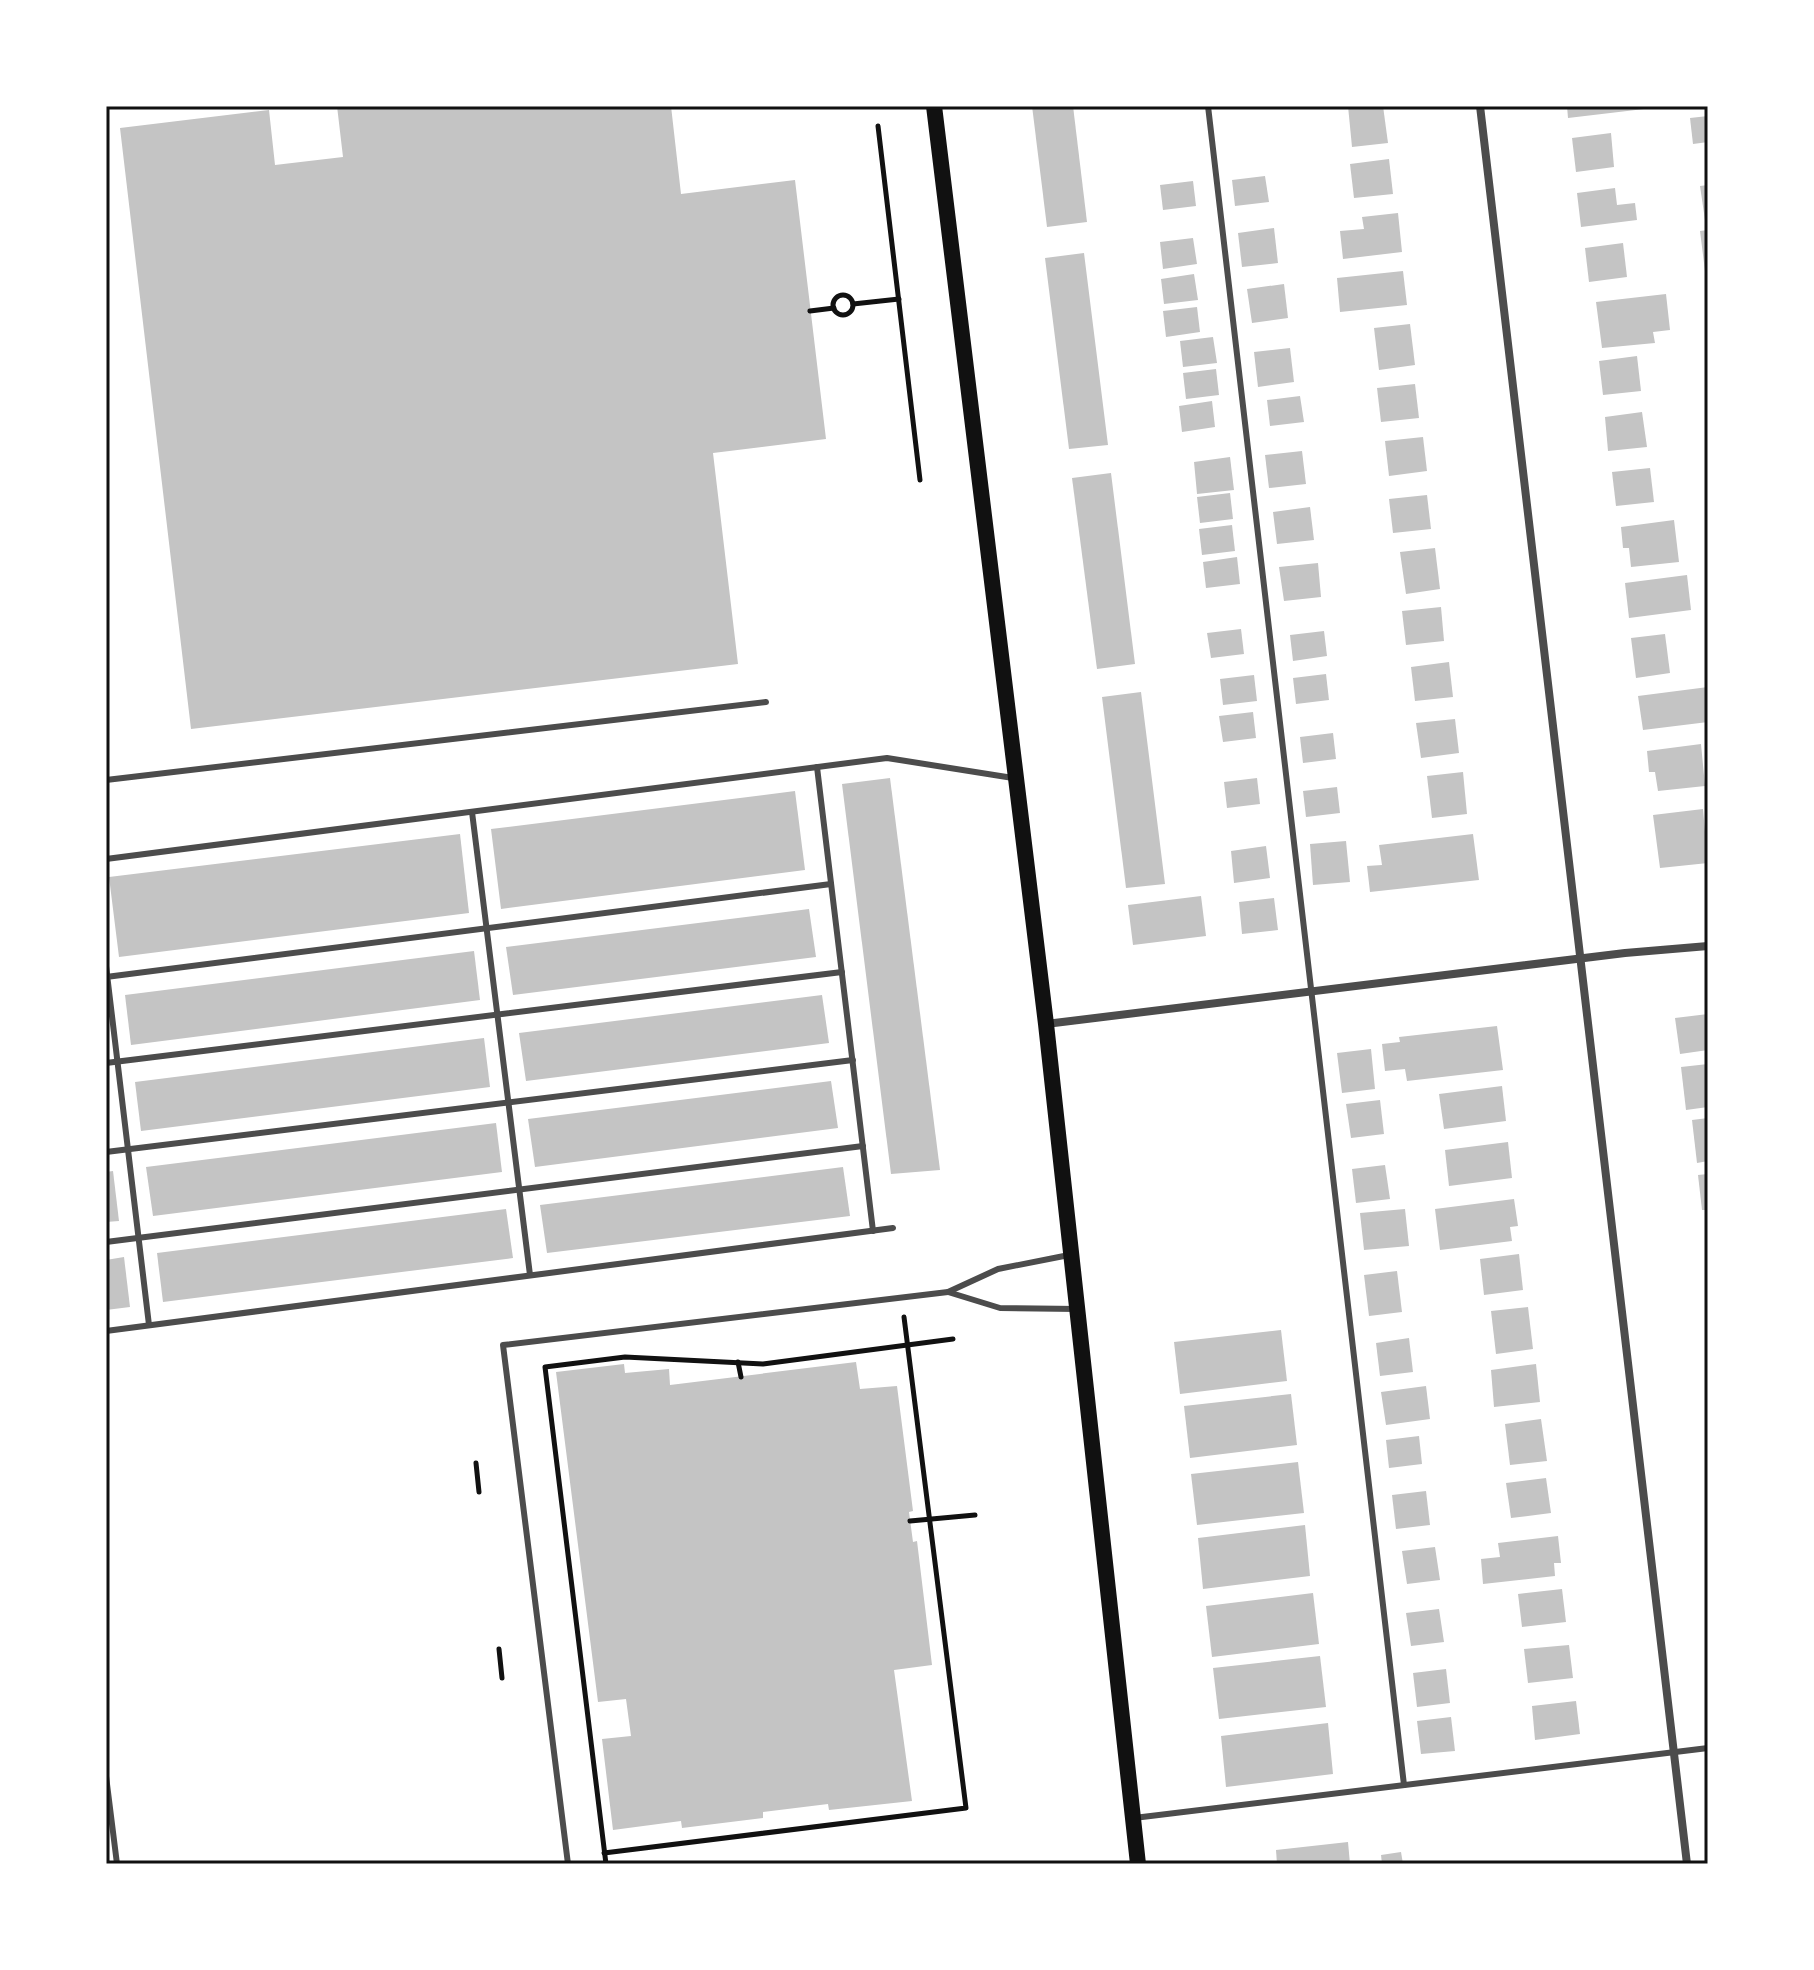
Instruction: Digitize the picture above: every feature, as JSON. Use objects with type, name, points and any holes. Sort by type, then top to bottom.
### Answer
[{"type":"main road","points":[[934,106],[1046,1024],[1138,1864]]},
{"type":"street","points":[[1480,106],[1687,1864]]},
{"type":"street","points":[[1046,1024],[1708,946]]},
{"type":"lane","points":[[1208,106],[1404,1785]]},
{"type":"lane","points":[[106,780],[766,702]]},
{"type":"lane","points":[[106,859],[887,758],[1017,779]]},
{"type":"lane","points":[[817,767],[873,1231]]},
{"type":"lane","points":[[472,812],[530,1275]]},
{"type":"lane","points":[[107,977],[831,884]]},
{"type":"lane","points":[[106,966],[149,1325]]},
{"type":"lane","points":[[106,1063],[842,972]]},
{"type":"lane","points":[[106,1152],[853,1060]]},
{"type":"lane","points":[[106,1242],[863,1146]]},
{"type":"lane","points":[[106,1331],[893,1228]]},
{"type":"lane","points":[[568,1864],[503,1345],[948,1292],[998,1269],[1072,1254]]},
{"type":"lane","points":[[948,1292],[1000,1308],[1078,1309]]},
{"type":"lane","points":[[1134,1818],[1708,1748]]},
{"type":"lane","points":[[106,1776],[117,1864]]},
{"type":"path","points":[[878,126],[920,480]]},
{"type":"path","points":[[842,296],[850,298],[853,304],[852,310],[844,315],[838,314],[834,308],[836,298],[842,296]]},
{"type":"path","points":[[853,304],[899,299]]},
{"type":"path","points":[[810,311],[834,308]]},
{"type":"path","points":[[604,1853],[966,1808],[902,1298]]},
{"type":"path","points":[[606,1864],[545,1367],[625,1357],[763,1364],[953,1339]]},
{"type":"path","points":[[738,1362],[741,1377]]},
{"type":"path","points":[[476,1463],[479,1492]]},
{"type":"path","points":[[910,1521],[975,1515]]},
{"type":"path","points":[[499,1649],[502,1678]]},
{"type":"building","points":[[337,106],[671,106],[681,194],[795,180],[826,439],[713,453],[738,664],[191,729],[120,128],[269,110],[275,165],[343,157]]},
{"type":"building","points":[[1032,106],[1073,106],[1087,222],[1047,227]]},
{"type":"building","points":[[1348,106],[1383,106],[1388,143],[1352,147]]},
{"type":"building","points":[[1567,106],[1644,106],[1644,109],[1568,118]]},
{"type":"building","points":[[1708,116],[1708,142],[1693,144],[1690,118]]},
{"type":"building","points":[[1611,133],[1614,167],[1576,172],[1572,138]]},
{"type":"building","points":[[1389,159],[1393,194],[1354,198],[1350,164]]},
{"type":"building","points":[[1265,176],[1269,202],[1235,206],[1232,180]]},
{"type":"building","points":[[1193,181],[1196,206],[1163,210],[1160,185]]},
{"type":"building","points":[[1708,185],[1708,220],[1705,220],[1700,186]]},
{"type":"building","points":[[1615,188],[1617,205],[1635,203],[1637,220],[1581,227],[1577,193]]},
{"type":"building","points":[[1398,213],[1402,252],[1343,259],[1340,231],[1364,229],[1362,217]]},
{"type":"building","points":[[1274,228],[1278,263],[1242,267],[1238,233]]},
{"type":"building","points":[[1708,230],[1708,270],[1705,271],[1700,231]]},
{"type":"building","points":[[1193,238],[1197,264],[1163,269],[1160,242]]},
{"type":"building","points":[[1623,243],[1627,277],[1589,282],[1585,248]]},
{"type":"building","points":[[1084,253],[1108,445],[1069,449],[1045,258]]},
{"type":"building","points":[[1403,271],[1407,305],[1340,312],[1337,278]]},
{"type":"building","points":[[1194,274],[1198,300],[1164,304],[1161,279]]},
{"type":"building","points":[[1284,284],[1288,318],[1252,323],[1247,289]]},
{"type":"building","points":[[1666,294],[1670,330],[1653,332],[1655,343],[1602,348],[1596,302]]},
{"type":"building","points":[[1197,307],[1200,332],[1166,337],[1163,311]]},
{"type":"building","points":[[1410,324],[1415,365],[1379,370],[1374,328]]},
{"type":"building","points":[[1213,337],[1217,363],[1183,367],[1180,341]]},
{"type":"building","points":[[1290,348],[1294,382],[1258,387],[1254,352]]},
{"type":"building","points":[[1637,356],[1641,391],[1603,395],[1599,361]]},
{"type":"building","points":[[1216,369],[1219,395],[1186,399],[1183,373]]},
{"type":"building","points":[[1415,384],[1419,418],[1381,422],[1377,388]]},
{"type":"building","points":[[1300,396],[1304,422],[1270,426],[1267,400]]},
{"type":"building","points":[[1212,401],[1215,427],[1182,432],[1179,406]]},
{"type":"building","points":[[1642,412],[1647,447],[1608,451],[1605,417]]},
{"type":"building","points":[[1423,437],[1427,471],[1389,476],[1385,441]]},
{"type":"building","points":[[1302,451],[1306,484],[1269,488],[1265,455]]},
{"type":"building","points":[[1230,457],[1234,490],[1197,494],[1194,462]]},
{"type":"building","points":[[1650,468],[1654,502],[1616,506],[1612,472]]},
{"type":"building","points":[[1111,473],[1135,664],[1097,669],[1072,478]]},
{"type":"building","points":[[1230,493],[1233,519],[1200,523],[1197,497]]},
{"type":"building","points":[[1427,495],[1431,529],[1393,533],[1389,499]]},
{"type":"building","points":[[1310,507],[1314,540],[1277,544],[1273,512]]},
{"type":"building","points":[[1674,520],[1679,562],[1631,567],[1629,548],[1623,548],[1621,527]]},
{"type":"building","points":[[1232,525],[1235,551],[1202,555],[1199,529]]},
{"type":"building","points":[[1435,548],[1440,589],[1406,594],[1400,552]]},
{"type":"building","points":[[1237,557],[1240,584],[1206,588],[1203,562]]},
{"type":"building","points":[[1318,563],[1321,597],[1284,601],[1279,567]]},
{"type":"building","points":[[1687,575],[1691,610],[1629,618],[1625,583]]},
{"type":"building","points":[[1441,607],[1444,641],[1406,645],[1402,611]]},
{"type":"building","points":[[1241,629],[1244,654],[1211,658],[1207,633]]},
{"type":"building","points":[[1324,631],[1327,656],[1293,661],[1290,635]]},
{"type":"building","points":[[1665,634],[1670,673],[1636,678],[1631,638]]},
{"type":"building","points":[[1449,662],[1453,697],[1415,701],[1411,667]]},
{"type":"building","points":[[1326,674],[1329,700],[1296,704],[1293,678]]},
{"type":"building","points":[[1254,675],[1257,701],[1223,705],[1220,679]]},
{"type":"building","points":[[1708,687],[1708,722],[1643,730],[1638,696]]},
{"type":"building","points":[[1141,692],[1165,884],[1126,888],[1102,697]]},
{"type":"building","points":[[1253,712],[1256,738],[1223,742],[1219,716]]},
{"type":"building","points":[[1455,719],[1459,753],[1421,758],[1416,723]]},
{"type":"building","points":[[1333,733],[1336,759],[1303,763],[1300,737]]},
{"type":"building","points":[[1701,744],[1705,786],[1658,791],[1655,772],[1649,772],[1647,751]]},
{"type":"building","points":[[1463,772],[1467,814],[1432,818],[1427,776]]},
{"type":"building","points":[[890,778],[940,1170],[891,1174],[842,784]]},
{"type":"building","points":[[1257,778],[1260,804],[1227,808],[1224,782]]},
{"type":"building","points":[[1337,787],[1340,813],[1306,817],[1303,791]]},
{"type":"building","points":[[795,791],[805,870],[501,909],[491,829]]},
{"type":"building","points":[[1703,809],[1705,832],[1708,831],[1708,863],[1660,868],[1653,815]]},
{"type":"building","points":[[460,834],[469,913],[119,957],[109,877]]},
{"type":"building","points":[[1473,834],[1479,880],[1370,892],[1367,866],[1382,865],[1379,845]]},
{"type":"building","points":[[1346,841],[1350,882],[1313,885],[1310,844]]},
{"type":"building","points":[[1266,846],[1270,878],[1234,883],[1231,851]]},
{"type":"building","points":[[1201,896],[1206,936],[1133,945],[1128,905]]},
{"type":"building","points":[[1274,898],[1278,930],[1242,934],[1239,902]]},
{"type":"building","points":[[809,909],[816,957],[513,995],[506,947]]},
{"type":"building","points":[[474,951],[480,1000],[131,1045],[125,995]]},
{"type":"building","points":[[822,995],[829,1043],[526,1081],[519,1033]]},
{"type":"building","points":[[1708,1014],[1708,1050],[1680,1054],[1675,1018]]},
{"type":"building","points":[[1497,1026],[1503,1070],[1407,1081],[1405,1069],[1385,1071],[1382,1044],[1400,1042],[1399,1037]]},
{"type":"building","points":[[484,1038],[490,1087],[141,1131],[135,1082]]},
{"type":"building","points":[[1371,1049],[1375,1089],[1342,1093],[1337,1053]]},
{"type":"building","points":[[1708,1064],[1708,1107],[1686,1110],[1681,1067]]},
{"type":"building","points":[[831,1081],[838,1128],[535,1167],[528,1119]]},
{"type":"building","points":[[1502,1086],[1506,1121],[1444,1129],[1439,1094]]},
{"type":"building","points":[[1380,1100],[1384,1134],[1351,1138],[1346,1104]]},
{"type":"building","points":[[1708,1118],[1708,1161],[1697,1163],[1692,1120]]},
{"type":"building","points":[[496,1123],[502,1172],[153,1216],[146,1167]]},
{"type":"building","points":[[1508,1142],[1512,1178],[1449,1186],[1445,1150]]},
{"type":"building","points":[[1385,1165],[1390,1199],[1356,1203],[1352,1169]]},
{"type":"building","points":[[843,1167],[850,1216],[547,1253],[540,1205]]},
{"type":"building","points":[[113,1171],[119,1221],[106,1222],[106,1172]]},
{"type":"building","points":[[1708,1174],[1708,1210],[1702,1210],[1698,1175]]},
{"type":"building","points":[[1514,1199],[1518,1226],[1510,1227],[1512,1241],[1440,1250],[1435,1209]]},
{"type":"building","points":[[506,1209],[513,1258],[163,1302],[157,1253]]},
{"type":"building","points":[[1405,1209],[1409,1246],[1364,1250],[1360,1213]]},
{"type":"building","points":[[1519,1254],[1523,1290],[1484,1295],[1480,1259]]},
{"type":"building","points":[[124,1257],[130,1307],[106,1310],[106,1260]]},
{"type":"building","points":[[1397,1271],[1402,1312],[1369,1316],[1364,1275]]},
{"type":"building","points":[[1528,1307],[1533,1349],[1496,1354],[1491,1311]]},
{"type":"building","points":[[1281,1330],[1287,1381],[1180,1394],[1174,1342]]},
{"type":"building","points":[[1409,1338],[1413,1372],[1380,1376],[1376,1343]]},
{"type":"building","points":[[856,1362],[860,1389],[897,1386],[913,1511],[909,1512],[913,1542],[917,1541],[932,1665],[894,1670],[912,1801],[829,1810],[828,1804],[763,1812],[763,1818],[682,1828],[681,1821],[613,1830],[602,1739],[631,1736],[626,1699],[598,1702],[556,1372],[624,1364],[625,1373],[669,1369],[670,1385]]},
{"type":"building","points":[[1536,1364],[1540,1402],[1494,1407],[1491,1370]]},
{"type":"building","points":[[1426,1386],[1430,1419],[1386,1425],[1381,1392]]},
{"type":"building","points":[[1291,1394],[1297,1445],[1190,1458],[1184,1406]]},
{"type":"building","points":[[1541,1419],[1547,1461],[1510,1465],[1505,1424]]},
{"type":"building","points":[[1419,1436],[1422,1464],[1389,1468],[1386,1440]]},
{"type":"building","points":[[1298,1462],[1304,1513],[1197,1525],[1191,1474]]},
{"type":"building","points":[[1546,1478],[1551,1513],[1511,1518],[1506,1483]]},
{"type":"building","points":[[1426,1491],[1430,1525],[1396,1529],[1392,1495]]},
{"type":"building","points":[[1305,1525],[1310,1576],[1203,1589],[1198,1538]]},
{"type":"building","points":[[1558,1536],[1561,1563],[1554,1563],[1555,1576],[1483,1584],[1481,1559],[1500,1557],[1498,1543]]},
{"type":"building","points":[[1435,1547],[1440,1580],[1407,1584],[1402,1551]]},
{"type":"building","points":[[1562,1589],[1566,1622],[1522,1627],[1518,1594]]},
{"type":"building","points":[[1313,1593],[1319,1644],[1212,1657],[1206,1606]]},
{"type":"building","points":[[1439,1609],[1444,1642],[1411,1646],[1406,1613]]},
{"type":"building","points":[[1569,1645],[1573,1678],[1528,1683],[1524,1649]]},
{"type":"building","points":[[1320,1656],[1326,1707],[1219,1719],[1213,1668]]},
{"type":"building","points":[[1446,1669],[1450,1703],[1417,1707],[1413,1673]]},
{"type":"building","points":[[1576,1701],[1580,1734],[1535,1740],[1532,1706]]},
{"type":"building","points":[[1451,1717],[1455,1751],[1421,1754],[1417,1721]]},
{"type":"building","points":[[1328,1723],[1333,1774],[1226,1787],[1221,1736]]},
{"type":"building","points":[[1348,1842],[1350,1864],[1277,1864],[1276,1850]]},
{"type":"building","points":[[1401,1852],[1403,1864],[1382,1864],[1381,1855]]}]
